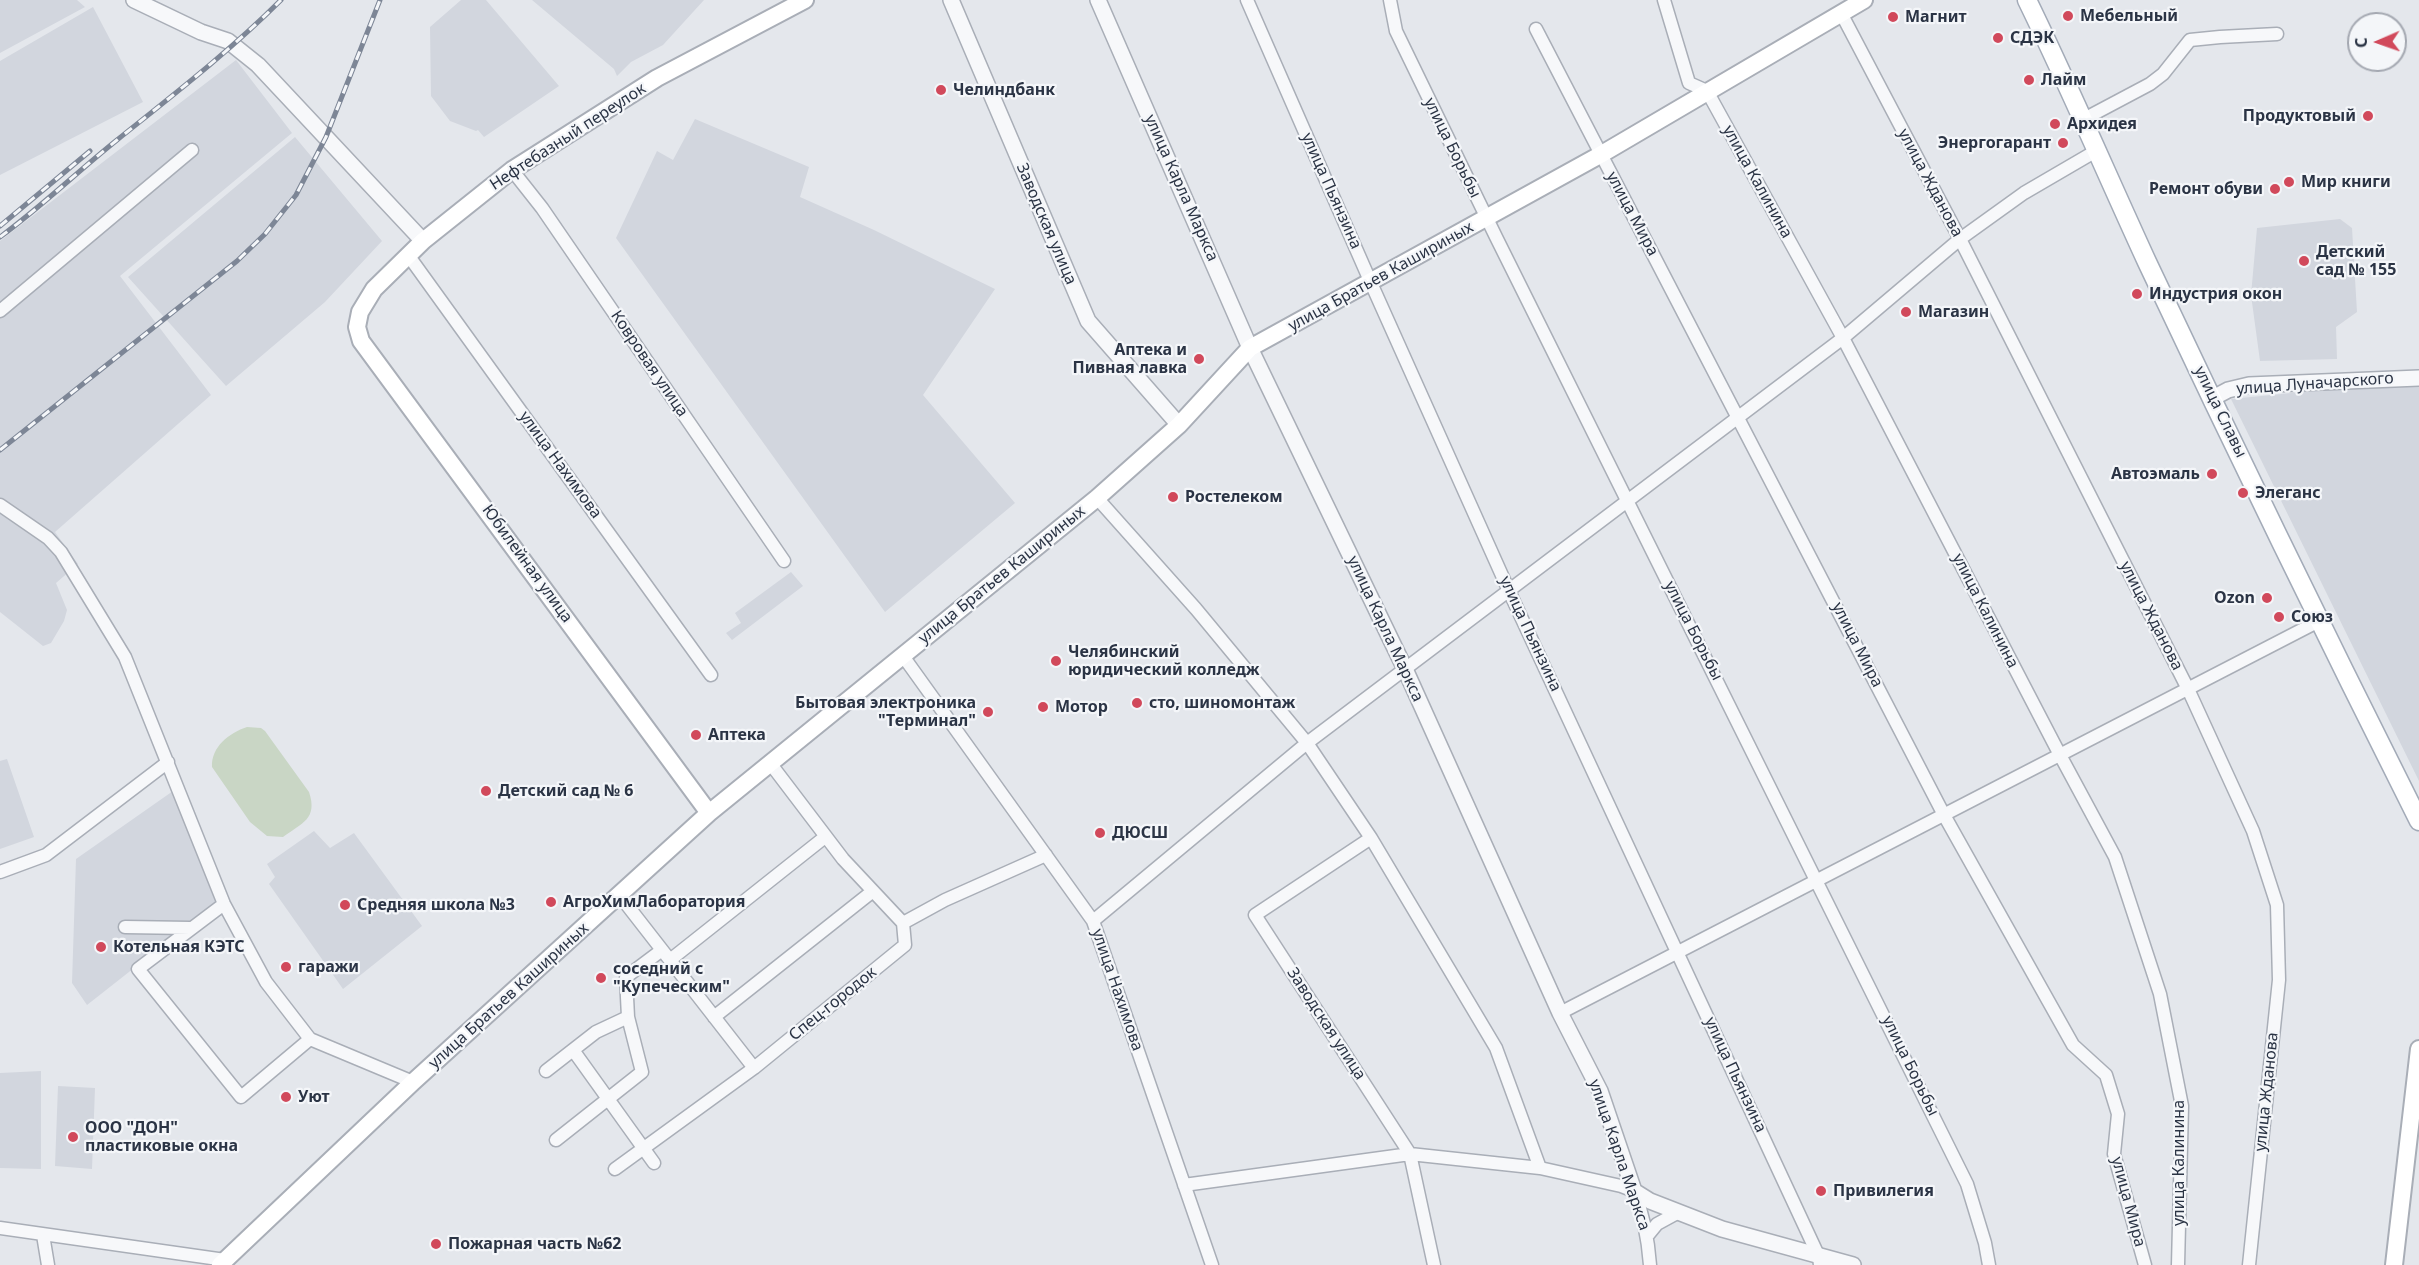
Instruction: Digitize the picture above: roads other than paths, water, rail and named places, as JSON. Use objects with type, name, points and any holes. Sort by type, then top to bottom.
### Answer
[{"type":"main road","name":"Нефтебазный переулок","points":[[360,312],[374,289],[408,255],[512,170],[657,78],[805,0]]},
{"type":"main road","name":"улица Братьев Кашириных","points":[[223,1262],[413,1082],[710,813],[1097,498],[1179,425],[1250,348],[1600,155],[1864,0]]},
{"type":"main road","name":"улица Славы","points":[[2027,0],[2084,119],[2096,151],[2319,621],[2419,821]]},
{"type":"main road","name":"Юбилейная улица","points":[[360,312],[357,327],[361,340],[710,813]]},
{"type":"main road","points":[[2394,1265],[2419,1049]]},
{"type":"street","points":[[134,0],[201,32],[228,42],[258,65],[423,241]]},
{"type":"street","name":"Заводская улица","points":[[951,0],[1088,321],[1179,425]]},
{"type":"street","name":"улица Карла Маркса","points":[[1098,0],[1250,348],[1405,669],[1560,1013],[1600,1091],[1643,1213],[1648,1235],[1650,1265]]},
{"type":"street","name":"улица Пьянзина","points":[[1247,0],[1509,591],[1820,1261]]},
{"type":"street","name":"улица Борьбы","points":[[1390,0],[1396,31],[1487,218],[1967,1184],[1985,1243],[1989,1265]]},
{"type":"street","name":"улица Калинина","points":[[1664,0],[1689,83],[1707,91],[1843,338],[2115,857],[2160,994],[2182,1106],[2178,1265]]},
{"type":"street","name":"улица Жданова","points":[[1840,13],[1960,239],[2188,689],[2253,831],[2277,905],[2279,980],[2249,1265]]},
{"type":"street","name":"улица Мира","points":[[1536,29],[1944,814],[2073,1045],[2106,1075],[2118,1114],[2114,1154],[2145,1265]]},
{"type":"street","points":[[2084,119],[2150,84],[2163,74],[2190,40],[2220,36],[2277,34]]},
{"type":"street","points":[[0,311],[192,150]]},
{"type":"street","points":[[1093,921],[1307,743],[1843,338],[1960,239],[2024,193],[2096,151]]},
{"type":"street","name":"Ковровая улица","points":[[512,170],[542,208],[784,561]]},
{"type":"street","name":"улица Нахимова","points":[[408,255],[711,675]]},
{"type":"street","name":"улица Луначарского","points":[[2213,398],[2228,390],[2249,385],[2419,378]]},
{"type":"street","points":[[1097,498],[1189,601],[1307,743],[1371,838],[1496,1048],[1540,1168]]},
{"type":"street","points":[[0,505],[48,538],[61,552],[125,657],[224,904],[266,982],[310,1039],[413,1082]]},
{"type":"street","points":[[1560,1013],[2319,621]]},
{"type":"street","name":"улица Нахимова","points":[[903,656],[1093,921],[1212,1265]]},
{"type":"street","points":[[0,872],[46,855],[168,762]]},
{"type":"street","points":[[770,763],[843,860],[903,923],[945,900],[1046,855]]},
{"type":"street","points":[[556,1140],[642,1072],[628,1017],[626,977],[666,955],[825,837]]},
{"type":"street","name":"Заводская улица","points":[[1371,838],[1255,915],[1410,1154],[1434,1265]]},
{"type":"street","points":[[714,1017],[873,891]]},
{"type":"street","points":[[620,896],[754,1068]]},
{"type":"street","points":[[224,904],[138,969],[241,1097],[310,1039]]},
{"type":"street","name":"Спец-городок","points":[[615,1169],[754,1068],[905,945],[903,923]]},
{"type":"street","points":[[125,927],[190,928]]},
{"type":"street","points":[[546,1071],[596,1032],[628,1017]]},
{"type":"street","points":[[573,1050],[654,1163]]},
{"type":"street","points":[[1184,1185],[1410,1154],[1540,1168],[1621,1186],[1650,1201],[1722,1229],[1820,1261],[1853,1265]]},
{"type":"street","points":[[1648,1235],[1657,1224],[1679,1212]]},
{"type":"street","points":[[0,1228],[223,1262]]},
{"type":"street","points":[[43,1235],[48,1265]]},
{"type":"railway","points":[[0,237],[201,72],[281,0]]},
{"type":"railway","points":[[0,450],[237,261],[265,234],[296,195],[326,137],[380,0]]},
{"type":"railway","points":[[0,226],[90,151]]},
{"type":"place","name":"Мебельный","points":[[2068,16]]},
{"type":"place","name":"Магнит","points":[[1893,17]]},
{"type":"place","name":"СДЭК","points":[[1998,38]]},
{"type":"place","name":"Лайм","points":[[2029,80]]},
{"type":"place","name":"Челиндбанк","points":[[941,90]]},
{"type":"place","name":"Продуктовый","points":[[2368,116]]},
{"type":"place","name":"Архидея","points":[[2055,124]]},
{"type":"place","name":"Энергогарант","points":[[2063,143]]},
{"type":"place","name":"Мир книги","points":[[2289,182]]},
{"type":"place","name":"Ремонт обуви","points":[[2275,189]]},
{"type":"place","name":"Детский сад № 155","points":[[2304,261]]},
{"type":"place","name":"Индустрия окон","points":[[2137,294]]},
{"type":"place","name":"Магазин","points":[[1906,312]]},
{"type":"place","name":"Аптека и Пивная лавка","points":[[1199,359]]},
{"type":"place","name":"Автоэмаль","points":[[2212,474]]},
{"type":"place","name":"Элеганс","points":[[2243,493]]},
{"type":"place","name":"Ростелеком","points":[[1173,497]]},
{"type":"place","name":"Ozon","points":[[2267,598]]},
{"type":"place","name":"Союз","points":[[2279,617]]},
{"type":"place","name":"Челябинский юридический колледж","points":[[1056,661]]},
{"type":"place","name":"сто, шиномонтаж","points":[[1137,703]]},
{"type":"place","name":"Мотор","points":[[1043,707]]},
{"type":"place","name":"Бытовая электроника \"Терминал\"","points":[[988,712]]},
{"type":"place","name":"Аптека","points":[[696,735]]},
{"type":"place","name":"Детский сад № 6","points":[[486,791]]},
{"type":"place","name":"ДЮСШ","points":[[1100,833]]},
{"type":"place","name":"АгроХимЛаборатория","points":[[551,902]]},
{"type":"place","name":"Средняя школа №3","points":[[345,905]]},
{"type":"place","name":"Котельная КЭТС","points":[[101,947]]},
{"type":"place","name":"гаражи","points":[[286,967]]},
{"type":"place","name":"соседний с \"Купеческим\"","points":[[601,978]]},
{"type":"place","name":"Уют","points":[[286,1097]]},
{"type":"place","name":"ООО \"ДОН\" пластиковые окна","points":[[73,1137]]},
{"type":"place","name":"Привилегия","points":[[1821,1191]]},
{"type":"place","name":"Пожарная часть №62","points":[[436,1244]]}]
